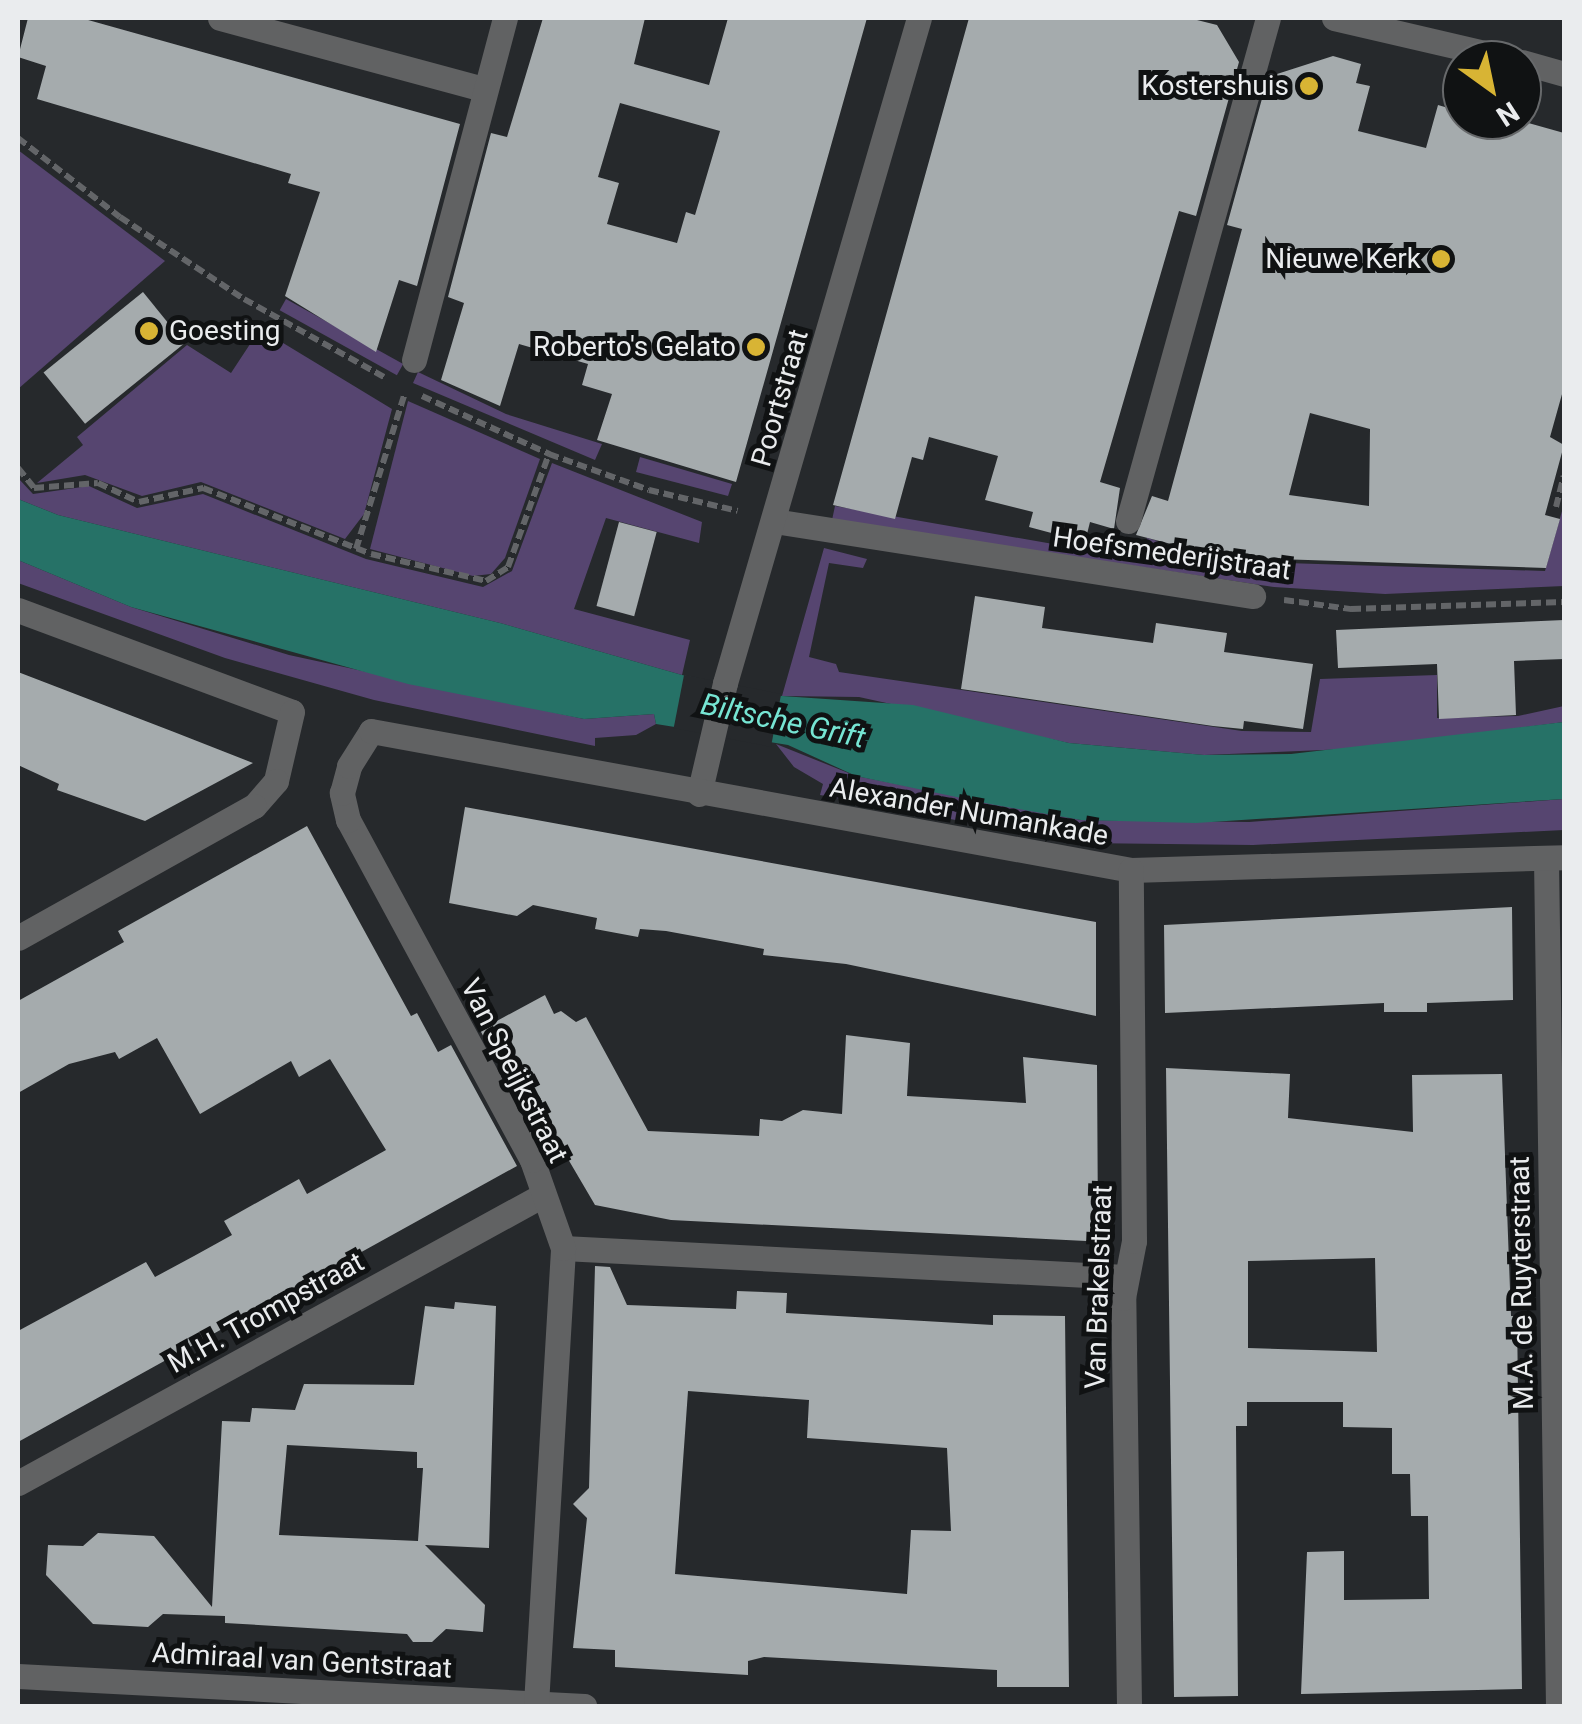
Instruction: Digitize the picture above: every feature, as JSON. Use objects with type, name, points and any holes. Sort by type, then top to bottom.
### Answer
[{"type":"street","points":[[220,18],[484,90]]},
{"type":"street","points":[[414,360],[505,18]]},
{"type":"street","name":"Poortstraat","points":[[699,794],[724,683],[919,18]]},
{"type":"street","points":[[1128,520],[1268,18]]},
{"type":"street","points":[[1334,18],[1442,29],[1468,40]]},
{"type":"street","name":"Hoefsmederijstraat","points":[[774,521],[1253,596]]},
{"type":"street","points":[[18,610],[292,712],[276,781],[254,806],[18,938]]},
{"type":"street","name":"Alexander Numankade","points":[[371,731],[699,794],[1132,870],[1555,857]]},
{"type":"street","name":"Van Speijkstraat","points":[[371,731],[349,766],[342,793],[348,820],[532,1160],[563,1248],[536,1704]]},
{"type":"street","name":"M.A. de Ruyterstraat","points":[[1555,857],[1558,1706]]},
{"type":"street","name":"Van Brakelstraat","points":[[1129,1706],[1126,1277],[1134,1241],[1132,870]]},
{"type":"street","name":"M.H. Trompstraat","points":[[18,1484],[543,1195]]},
{"type":"street","points":[[563,1248],[1126,1277]]},
{"type":"street","name":"Admiraal van Gentstraat","points":[[18,1676],[584,1706]]},
{"type":"path","points":[[356,548],[406,389]]},
{"type":"path","points":[[18,468],[34,488],[98,483],[138,502],[203,488],[356,548],[472,581],[500,576],[549,454]]},
{"type":"path","points":[[1556,507],[1564,476]]},
{"type":"path","name":"Hoefsmederijstraat","points":[[1253,596],[1351,609],[1564,602]]},
{"type":"shaded area","points":[[18,150],[165,261],[18,389]]},
{"type":"shaded area","points":[[286,299],[403,364],[397,375],[280,310]]},
{"type":"shaded area","points":[[260,329],[392,409],[364,514],[345,539],[201,482],[142,496],[85,475],[37,483],[83,445],[77,437],[187,345],[231,373]]},
{"type":"shaded area","points":[[418,372],[506,414],[602,444],[595,460],[413,383]]},
{"type":"shaded area","points":[[408,401],[540,459],[505,558],[491,574],[473,576],[370,549]]},
{"type":"shaded area","points":[[640,457],[732,484],[728,496],[636,472]]},
{"type":"shaded area","points":[[552,463],[702,522],[699,543],[606,518],[574,609],[690,640],[682,675],[500,623],[58,515],[18,499],[18,478],[33,494],[89,486],[137,508],[203,494],[366,559],[483,587],[512,571]]},
{"type":"shaded area","points":[[1564,504],[1564,586],[1385,594],[1274,587],[832,520],[835,506],[1099,552],[1102,540],[1141,551],[1147,538],[1158,541],[1154,559],[1545,571]]},
{"type":"shaded area","points":[[824,548],[867,559],[863,568],[829,563],[809,657],[836,664],[839,672],[1242,731],[1311,732],[1320,679],[1437,675],[1437,718],[1518,716],[1564,706],[1564,722],[1370,748],[1204,755],[1069,743],[859,697],[782,696]]},
{"type":"shaded area","points":[[18,560],[131,607],[289,655],[584,719],[654,714],[656,724],[636,735],[595,738],[595,746],[374,700],[225,658],[18,583]]},
{"type":"shaded area","points":[[776,744],[856,776],[1081,820],[1249,822],[1564,799],[1564,830],[1253,845],[1081,843],[820,795],[823,784],[794,767]]},
{"type":"water","name":"Biltsche Grift","points":[[18,499],[58,515],[500,623],[682,675],[782,696],[913,705],[1069,743],[1204,755],[1291,754],[1564,722],[1564,799],[1196,823],[1081,820],[990,804],[856,776],[788,745],[656,724],[654,714],[584,719],[408,684],[131,607],[18,560]]},
{"type":"pier","points":[[684,675],[781,694],[771,747],[674,728]]},
{"type":"building","points":[[28,18],[81,18],[460,124],[417,286],[399,280],[376,352],[285,296],[320,192],[288,183],[291,174],[37,99],[46,66],[18,57]]},
{"type":"building","points":[[543,18],[645,18],[634,64],[709,85],[728,18],[867,18],[736,482],[597,440],[612,394],[582,385],[588,364],[519,344],[500,406],[441,380],[464,303],[448,297],[491,133],[507,137]],"holes":[[[620,103],[720,131],[695,215],[686,212],[677,243],[607,224],[619,183],[598,177]]]},
{"type":"building","points":[[969,18],[1189,18],[1217,25],[1239,62],[1196,216],[1179,211],[1100,482],[1120,488],[1114,529],[1090,522],[1085,542],[1029,527],[1033,512],[985,500],[998,456],[929,437],[923,460],[912,457],[895,519],[833,505]]},
{"type":"building","points":[[1333,56],[1361,64],[1356,83],[1370,86],[1358,131],[1426,148],[1438,105],[1442,106],[1442,140],[1542,140],[1542,127],[1564,133],[1564,387],[1550,437],[1564,445],[1545,515],[1560,519],[1546,568],[1222,557],[1136,535],[1152,496],[1168,501],[1242,229],[1227,225],[1268,77]],"holes":[[[1310,413],[1370,429],[1369,506],[1289,495]]]},
{"type":"building","points":[[143,292],[185,343],[85,424],[44,373]]},
{"type":"building","points":[[619,522],[657,532],[634,616],[596,606]]},
{"type":"building","points":[[975,596],[1045,607],[1042,628],[1153,643],[1156,623],[1227,633],[1224,652],[1313,664],[1303,729],[1244,721],[1243,729],[1213,726],[961,689]]},
{"type":"building","points":[[1564,620],[1564,659],[1514,661],[1516,715],[1439,719],[1437,664],[1338,668],[1336,630]]},
{"type":"building","points":[[18,672],[253,763],[145,821],[57,790],[59,784],[18,765]]},
{"type":"building","points":[[465,807],[1096,922],[1096,1016],[846,964],[763,955],[764,949],[666,931],[640,929],[638,937],[595,929],[597,918],[533,905],[517,916],[449,903]]},
{"type":"building","points":[[307,826],[411,1016],[417,1013],[438,1052],[451,1045],[517,1166],[18,1442],[18,1331],[146,1262],[155,1277],[194,1256],[232,1235],[224,1221],[299,1179],[307,1194],[386,1150],[330,1059],[299,1077],[291,1061],[200,1114],[157,1038],[119,1059],[115,1052],[69,1064],[18,1093],[18,1001],[124,942],[118,931]]},
{"type":"building","points":[[1512,907],[1513,1000],[1427,1003],[1427,1012],[1384,1012],[1384,1003],[1165,1013],[1164,925]]},
{"type":"building","points":[[545,995],[554,1014],[561,1011],[576,1022],[586,1017],[648,1131],[759,1136],[760,1119],[782,1121],[803,1110],[842,1114],[846,1035],[910,1043],[907,1096],[1026,1103],[1023,1057],[1097,1065],[1098,1230],[1086,1241],[671,1220],[595,1205],[558,1142],[545,1150],[480,1030]]},
{"type":"building","points":[[1166,1068],[1290,1074],[1288,1118],[1413,1132],[1412,1075],[1502,1074],[1511,1316],[1517,1316],[1522,1689],[1301,1694],[1307,1552],[1344,1551],[1344,1600],[1429,1599],[1428,1516],[1411,1516],[1410,1474],[1392,1474],[1392,1428],[1343,1427],[1343,1402],[1247,1402],[1247,1426],[1236,1426],[1238,1696],[1174,1697]],"holes":[[[1375,1258],[1377,1352],[1248,1348],[1248,1261]]]},
{"type":"building","points":[[595,1266],[610,1267],[627,1305],[736,1309],[737,1291],[787,1293],[786,1313],[993,1325],[993,1315],[1065,1316],[1069,1687],[997,1687],[997,1670],[764,1657],[748,1661],[748,1675],[615,1667],[615,1650],[573,1648],[587,1518],[573,1504],[589,1488]],"holes":[[[688,1391],[809,1400],[807,1438],[947,1448],[951,1531],[911,1530],[907,1594],[675,1574]]]},
{"type":"building","points":[[455,1302],[496,1306],[489,1548],[425,1545],[485,1605],[483,1632],[446,1629],[432,1642],[413,1642],[407,1634],[225,1623],[225,1616],[163,1614],[148,1627],[93,1624],[46,1575],[48,1545],[83,1546],[98,1533],[154,1536],[212,1607],[222,1421],[250,1422],[252,1408],[295,1410],[304,1384],[414,1385],[425,1306],[454,1309]],"holes":[[[287,1445],[417,1452],[417,1468],[423,1468],[418,1541],[279,1535]]]},
{"type":"place","name":"Kostershuis","points":[[1309,86]]},
{"type":"place","name":"Nieuwe Kerk","points":[[1441,259]]},
{"type":"place","name":"Goesting","points":[[149,331]]},
{"type":"place","name":"Roberto's Gelato","points":[[756,347]]}]
